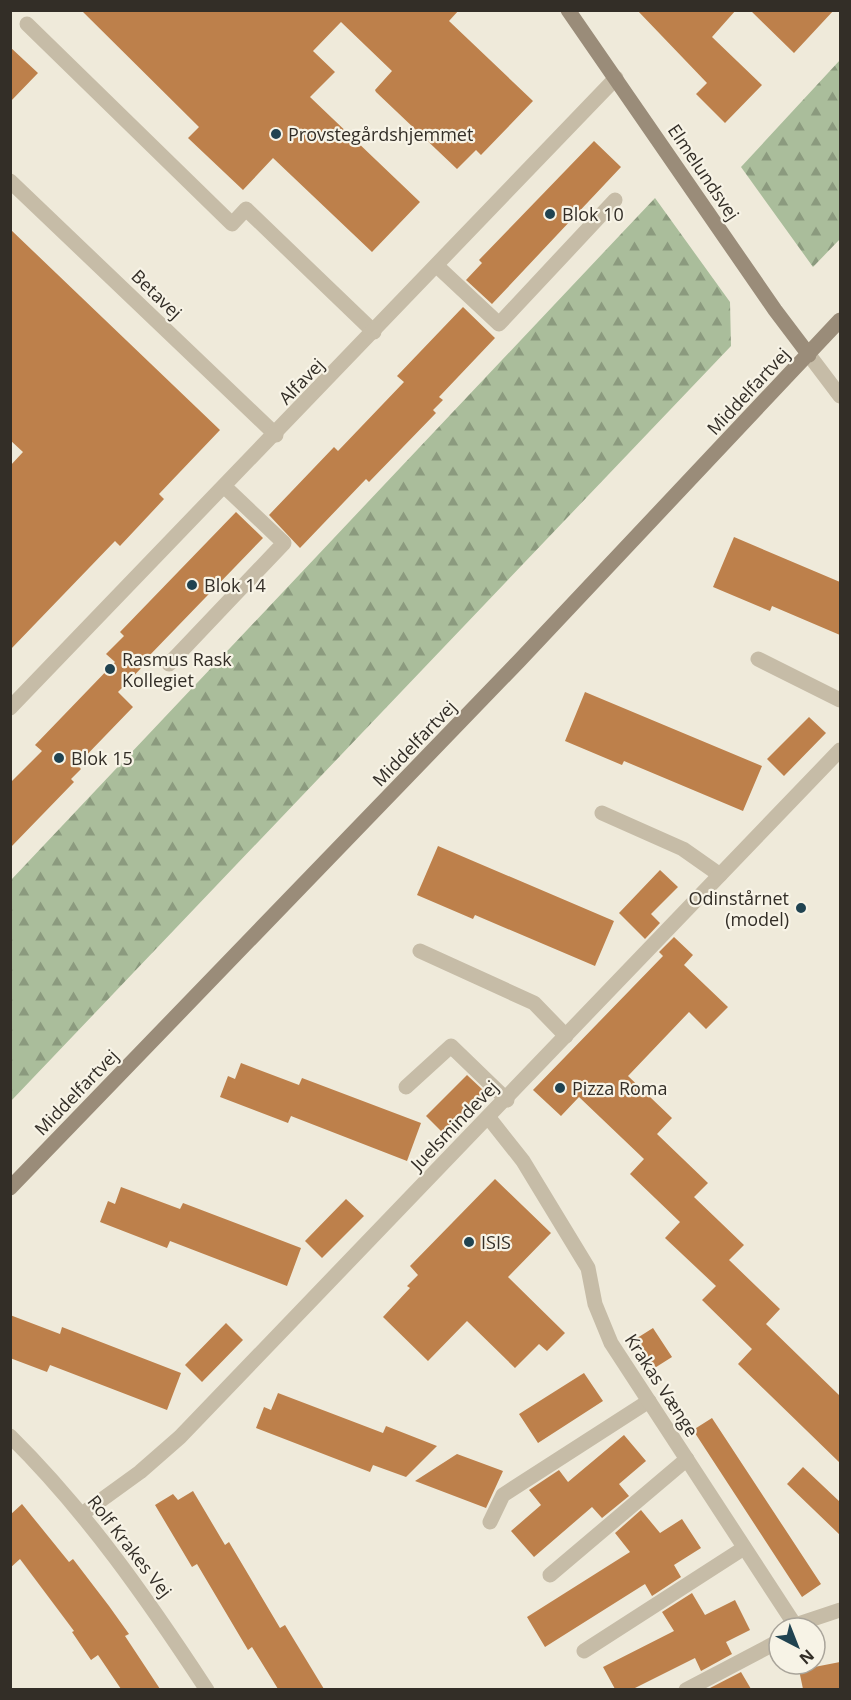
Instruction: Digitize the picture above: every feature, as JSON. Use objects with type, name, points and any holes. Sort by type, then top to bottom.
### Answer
[{"type":"main road","name":"Elmelundsvej","points":[[568,10],[775,310],[809,355]]},
{"type":"main road","name":"Middelfartvej","points":[[10,1188],[503,678],[840,320]]},
{"type":"street","points":[[27,24],[232,224],[246,209],[374,332]]},
{"type":"street","name":"Alfavej","points":[[10,708],[276,435],[616,78]]},
{"type":"street","name":"Betavej","points":[[10,181],[276,435]]},
{"type":"street","points":[[437,266],[498,324],[615,200]]},
{"type":"street","points":[[809,355],[840,396]]},
{"type":"street","points":[[169,664],[285,543],[225,487]]},
{"type":"street","points":[[758,659],[840,700]]},
{"type":"street","name":"Juelsmindevej","points":[[82,1514],[140,1473],[180,1437],[507,1100],[840,750]]},
{"type":"street","points":[[602,813],[683,849],[720,875]]},
{"type":"street","points":[[420,951],[534,1003],[566,1036]]},
{"type":"street","points":[[406,1088],[451,1046],[507,1100]]},
{"type":"street","name":"Krakas Vænge","points":[[489,1118],[523,1161],[588,1268],[595,1304],[611,1343],[787,1616]]},
{"type":"street","points":[[490,1522],[503,1495],[649,1401]]},
{"type":"street","name":"Rolf Krakes Vej","points":[[10,1436],[82,1514],[142,1591],[207,1689]]},
{"type":"street","points":[[550,1575],[687,1459]]},
{"type":"street","points":[[584,1650],[744,1548]]},
{"type":"street","name":"Krakas Vænge","points":[[824,1616],[840,1610]]},
{"type":"street","points":[[687,1689],[767,1647]]},
{"type":"green space","points":[[840,60],[840,239],[813,267],[741,167]]},
{"type":"green space","points":[[655,198],[730,302],[731,346],[11,1101],[11,880]]},
{"type":"building","name":"Provstegårdshjemmet","points":[[81,10],[459,10],[449,21],[533,101],[481,155],[476,150],[457,169],[376,92],[375,90],[392,71],[341,22],[313,51],[335,72],[310,97],[420,202],[372,252],[273,158],[243,190],[188,138],[199,127]]},
{"type":"building","points":[[637,10],[736,10],[712,37],[762,85],[725,123],[696,94],[707,83]]},
{"type":"building","points":[[750,10],[834,10],[794,53]]},
{"type":"building","points":[[10,47],[38,73],[10,102]]},
{"type":"building","name":"Blok 10","points":[[594,141],[621,167],[492,304],[466,280],[482,263],[479,260]]},
{"type":"building","points":[[10,229],[220,430],[159,494],[164,499],[120,546],[115,541],[10,650],[10,466],[23,452],[10,440]]},
{"type":"building","points":[[463,307],[495,338],[439,397],[443,400],[433,410],[436,413],[369,482],[366,479],[300,548],[269,515],[334,447],[338,451],[404,382],[397,376]]},
{"type":"building","points":[[236,512],[263,538],[147,658],[149,660],[118,692],[133,707],[77,765],[81,769],[71,779],[74,782],[10,848],[10,783],[42,751],[35,745],[115,662],[106,654],[124,636],[120,632]]},
{"type":"building","points":[[734,537],[840,582],[840,635],[772,606],[770,611],[713,587]]},
{"type":"building","points":[[585,692],[762,766],[743,811],[624,761],[622,765],[565,741]]},
{"type":"building","points":[[809,717],[826,733],[784,776],[767,759]]},
{"type":"building","points":[[438,846],[614,921],[595,966],[475,915],[473,919],[417,895]]},
{"type":"building","points":[[660,870],[678,887],[651,914],[660,923],[645,939],[619,913]]},
{"type":"building","points":[[674,937],[693,955],[684,965],[728,1007],[706,1029],[689,1012],[628,1076],[672,1118],[657,1134],[708,1183],[694,1197],[744,1245],[729,1260],[780,1309],[766,1324],[840,1396],[840,1463],[738,1364],[752,1349],[702,1300],[716,1286],[665,1238],[680,1222],[630,1174],[644,1159],[579,1097],[561,1116],[533,1090],[663,956],[659,952]]},
{"type":"building","points":[[241,1063],[299,1085],[302,1078],[421,1123],[407,1161],[291,1116],[288,1123],[220,1097],[228,1076],[235,1079]]},
{"type":"building","points":[[467,1075],[484,1091],[443,1133],[426,1116]]},
{"type":"building","points":[[495,1179],[551,1233],[508,1277],[565,1333],[547,1351],[539,1344],[515,1368],[467,1321],[428,1361],[383,1317],[410,1288],[407,1286],[418,1275],[410,1266]]},
{"type":"building","points":[[121,1187],[180,1209],[183,1203],[301,1248],[287,1286],[170,1241],[167,1248],[100,1222],[108,1201],[115,1204]]},
{"type":"building","points":[[346,1199],[364,1216],[322,1258],[305,1241]]},
{"type":"building","points":[[10,1315],[60,1334],[62,1327],[181,1373],[167,1410],[50,1365],[47,1372],[10,1358]]},
{"type":"building","points":[[226,1323],[243,1340],[202,1382],[185,1365]]},
{"type":"building","points":[[653,1328],[672,1357],[653,1369],[634,1340]]},
{"type":"building","points":[[584,1373],[603,1401],[538,1443],[519,1414]]},
{"type":"building","points":[[278,1393],[383,1433],[386,1426],[437,1446],[406,1477],[373,1465],[370,1472],[256,1428],[264,1407],[271,1410]]},
{"type":"building","points":[[712,1418],[821,1584],[802,1597],[693,1430]]},
{"type":"building","points":[[624,1435],[646,1461],[619,1484],[629,1496],[602,1518],[592,1507],[534,1557],[511,1531],[541,1505],[529,1490],[559,1470],[568,1482]]},
{"type":"building","points":[[457,1454],[503,1471],[486,1508],[415,1481]]},
{"type":"building","points":[[803,1467],[840,1502],[840,1535],[787,1484]]},
{"type":"building","points":[[193,1491],[225,1545],[229,1542],[280,1628],[285,1625],[324,1689],[278,1689],[252,1647],[248,1650],[197,1564],[192,1567],[155,1505],[173,1494],[178,1500]]},
{"type":"building","points":[[22,1504],[69,1562],[73,1559],[109,1606],[129,1634],[125,1636],[160,1689],[121,1689],[98,1655],[91,1660],[72,1632],[74,1631],[20,1559],[10,1568],[10,1515]]},
{"type":"building","points":[[641,1510],[660,1533],[682,1519],[701,1548],[674,1565],[681,1577],[652,1596],[645,1584],[545,1647],[527,1617],[630,1552],[615,1533]]},
{"type":"building","points":[[692,1593],[705,1615],[735,1600],[750,1630],[726,1642],[732,1654],[701,1671],[695,1658],[633,1689],[615,1689],[603,1667],[674,1631],[662,1612]]},
{"type":"building","points":[[840,1662],[840,1689],[803,1689],[800,1676],[827,1676],[827,1665]]},
{"type":"building","points":[[741,1672],[751,1689],[710,1688]]},
{"type":"place","name":"Provstegårdshjemmet","points":[[276,134]]},
{"type":"place","name":"Blok 10","points":[[550,214]]},
{"type":"place","name":"Blok 14","points":[[192,585]]},
{"type":"place","name":"Rasmus Rask Kollegiet","points":[[110,669]]},
{"type":"place","name":"Blok 15","points":[[59,758]]},
{"type":"place","name":"Odinstårnet (model)","points":[[801,908]]},
{"type":"place","name":"Pizza Roma","points":[[560,1088]]},
{"type":"place","name":"ISIS","points":[[469,1242]]}]
